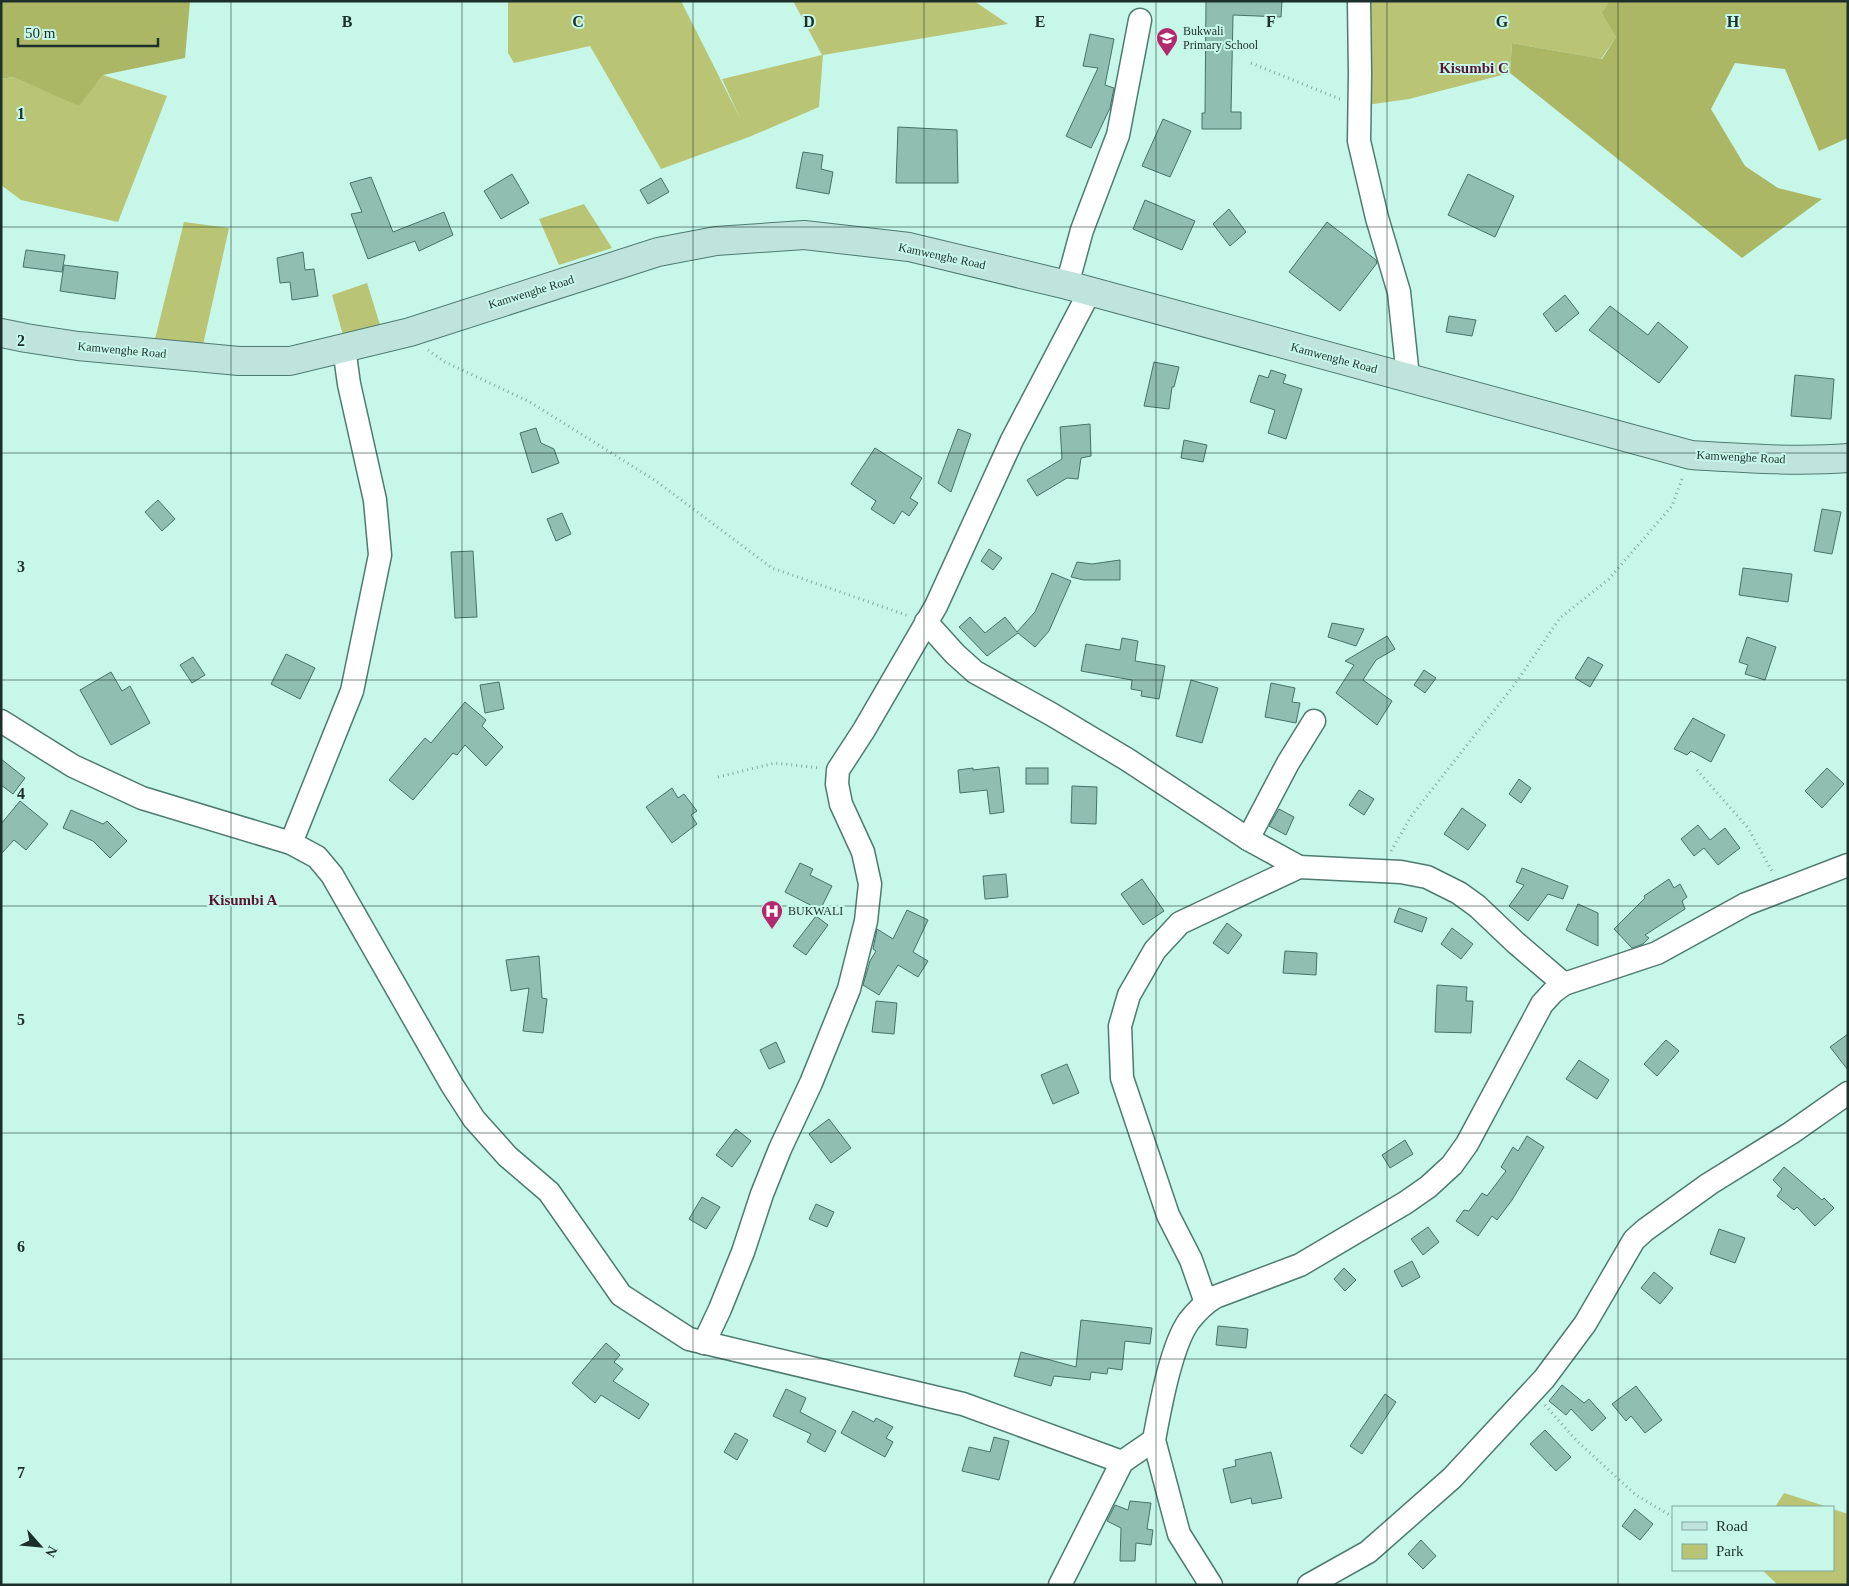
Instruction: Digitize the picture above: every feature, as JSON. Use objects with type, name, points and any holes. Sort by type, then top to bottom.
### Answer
[{"type":"main road","name":"Kamwenghe Road","points":[[1,333],[78,346],[239,361],[290,361],[410,332],[658,252],[716,241],[804,235],[909,246],[1078,288],[1691,455],[1769,459],[1848,458]]},
{"type":"street","points":[[1359,1],[1359,141],[1377,218],[1399,292],[1408,377]]},
{"type":"street","points":[[704,1342],[720,1309],[743,1252],[762,1194],[780,1149],[811,1083],[848,989],[866,921],[870,884],[863,852],[841,804],[837,784],[838,770],[864,730],[936,606],[1012,440],[1078,288],[1082,230],[1118,135],[1140,20]]},
{"type":"street","points":[[291,843],[352,691],[380,555],[374,500],[344,348]]},
{"type":"street","points":[[926,622],[954,654],[975,672],[1128,760],[1248,839],[1299,867],[1381,870],[1427,878],[1459,893],[1477,906],[1516,943],[1564,984]]},
{"type":"street","points":[[1,721],[73,766],[142,798],[291,843],[316,856],[332,875],[447,1076],[474,1119],[507,1156],[549,1192],[621,1296],[688,1339],[963,1404],[1122,1462]]},
{"type":"street","points":[[1248,839],[1288,763],[1314,721]]},
{"type":"street","points":[[1211,1585],[1179,1534],[1154,1440],[1176,1348],[1189,1321],[1206,1303],[1215,1298],[1300,1265],[1405,1203],[1452,1166],[1468,1144],[1542,1004],[1564,984],[1657,953],[1746,904],[1781,889],[1848,865]]},
{"type":"street","points":[[1206,1303],[1191,1260],[1168,1215],[1122,1078],[1120,1026],[1129,995],[1155,950],[1180,923],[1299,867]]},
{"type":"street","points":[[1309,1585],[1368,1552],[1452,1478],[1533,1391],[1585,1324],[1634,1240],[1709,1184],[1791,1133],[1848,1093]]},
{"type":"street","points":[[1060,1585],[1122,1462],[1154,1440]]},
{"type":"path","points":[[1251,63],[1359,106]]},
{"type":"path","points":[[410,332],[421,345],[444,362],[530,402],[656,482],[772,568],[926,622]]},
{"type":"path","points":[[1381,870],[1412,815],[1515,684],[1560,618],[1609,579],[1672,506],[1691,455]]},
{"type":"path","points":[[718,777],[775,763],[838,770]]},
{"type":"path","points":[[1698,770],[1748,828],[1781,889]]},
{"type":"path","points":[[1533,1391],[1577,1441],[1636,1495],[1672,1516]]},
{"type":"green space","points":[[1,1],[190,1],[185,58],[103,75],[79,106],[13,77],[1,79]]},
{"type":"green space","points":[[508,1],[681,1],[740,118],[722,79],[822,55],[793,1],[974,1],[1008,24],[823,55],[819,107],[749,137],[661,169],[590,46],[514,63],[508,53]]},
{"type":"green space","points":[[1354,1],[1609,1],[1604,10],[1616,37],[1601,59],[1512,43],[1510,73],[1409,99],[1352,107]]},
{"type":"green space","points":[[1609,1],[1848,1],[1848,138],[1819,151],[1785,69],[1735,63],[1711,109],[1745,166],[1778,188],[1822,199],[1742,258],[1510,73],[1512,43],[1602,59],[1616,37],[1602,13]]},
{"type":"green space","points":[[103,75],[167,96],[118,222],[21,200],[1,185],[1,79],[13,77],[79,105]]},
{"type":"green space","points":[[584,204],[612,248],[559,265],[539,219]]},
{"type":"green space","points":[[184,222],[229,228],[203,345],[155,339]]},
{"type":"green space","points":[[367,283],[381,328],[344,339],[332,295]]},
{"type":"green space","points":[[1784,1493],[1825,1506],[1776,1506]]},
{"type":"green space","points":[[1834,1509],[1848,1514],[1848,1585],[1778,1585],[1763,1571],[1834,1571]]},
{"type":"building","points":[[1206,1],[1282,1],[1281,17],[1233,15],[1231,112],[1241,112],[1241,129],[1202,129],[1202,113],[1205,113]]},
{"type":"building","points":[[1090,34],[1114,39],[1105,85],[1114,88],[1110,108],[1091,148],[1066,136],[1098,68],[1083,66]]},
{"type":"building","points":[[1163,119],[1191,131],[1170,177],[1142,166]]},
{"type":"building","points":[[898,127],[957,130],[958,183],[896,183]]},
{"type":"building","points":[[803,152],[823,155],[821,169],[833,172],[829,194],[796,188]]},
{"type":"building","points":[[512,174],[529,203],[501,219],[484,191]]},
{"type":"building","points":[[1468,174],[1514,196],[1495,237],[1448,215]]},
{"type":"building","points":[[371,177],[393,232],[444,212],[453,235],[419,251],[415,241],[368,259],[351,214],[362,212],[350,183]]},
{"type":"building","points":[[661,178],[669,192],[648,204],[640,190]]},
{"type":"building","points":[[1145,200],[1195,221],[1182,250],[1133,229]]},
{"type":"building","points":[[1229,209],[1246,232],[1230,246],[1213,224]]},
{"type":"building","points":[[1327,222],[1376,260],[1377,263],[1340,311],[1289,272]]},
{"type":"building","points":[[26,250],[65,255],[62,272],[23,267]]},
{"type":"building","points":[[303,252],[305,270],[314,269],[318,296],[292,300],[290,282],[280,283],[277,258]]},
{"type":"building","points":[[64,265],[118,272],[115,299],[60,291]]},
{"type":"building","points":[[1565,295],[1579,313],[1556,332],[1543,314]]},
{"type":"building","points":[[1610,306],[1648,335],[1658,322],[1688,347],[1659,383],[1589,330]]},
{"type":"building","points":[[1449,316],[1476,320],[1472,336],[1446,332]]},
{"type":"building","points":[[1154,362],[1179,367],[1174,387],[1172,387],[1169,409],[1144,406]]},
{"type":"building","points":[[1271,370],[1286,375],[1283,383],[1302,389],[1286,439],[1268,433],[1275,410],[1250,402],[1259,375],[1268,378]]},
{"type":"building","points":[[1795,375],[1834,379],[1831,419],[1791,416]]},
{"type":"building","points":[[1090,424],[1091,456],[1081,458],[1078,479],[1067,478],[1037,496],[1027,480],[1062,459],[1060,427]]},
{"type":"building","points":[[536,428],[541,443],[554,449],[559,463],[532,473],[520,433]]},
{"type":"building","points":[[958,429],[971,434],[951,492],[938,483]]},
{"type":"building","points":[[1184,440],[1207,445],[1203,462],[1181,458]]},
{"type":"building","points":[[875,448],[922,478],[910,498],[918,503],[909,516],[902,511],[894,524],[871,509],[876,501],[851,484]]},
{"type":"building","points":[[158,500],[175,519],[162,531],[145,512]]},
{"type":"building","points":[[1822,509],[1841,512],[1832,554],[1814,551]]},
{"type":"building","points":[[562,513],[571,534],[556,541],[547,519]]},
{"type":"building","points":[[989,549],[1002,558],[993,570],[981,561]]},
{"type":"building","points":[[473,551],[477,617],[455,618],[451,552]]},
{"type":"building","points":[[1120,560],[1120,580],[1084,580],[1071,577],[1077,562],[1092,564]]},
{"type":"building","points":[[1743,568],[1792,574],[1788,602],[1739,595]]},
{"type":"building","points":[[1052,573],[1071,581],[1049,631],[1035,647],[1018,633],[987,656],[959,627],[970,617],[985,633],[1005,617],[1017,632],[1035,612]]},
{"type":"building","points":[[1332,623],[1364,629],[1356,646],[1328,637]]},
{"type":"building","points":[[1387,636],[1395,649],[1376,660],[1363,680],[1392,701],[1377,725],[1336,693],[1354,665],[1345,661]]},
{"type":"building","points":[[1747,637],[1776,647],[1765,680],[1745,674],[1748,665],[1739,662]]},
{"type":"building","points":[[1122,638],[1138,641],[1135,661],[1165,666],[1159,699],[1141,696],[1142,691],[1131,689],[1132,680],[1081,671],[1086,644],[1120,650]]},
{"type":"building","points":[[286,654],[315,668],[300,699],[271,684]]},
{"type":"building","points":[[193,657],[205,675],[192,683],[180,665]]},
{"type":"building","points":[[1588,657],[1603,665],[1590,687],[1575,678]]},
{"type":"building","points":[[1424,670],[1436,678],[1425,693],[1414,685]]},
{"type":"building","points":[[111,672],[122,691],[130,686],[150,723],[111,745],[80,690]]},
{"type":"building","points":[[1191,680],[1218,688],[1202,743],[1176,736]]},
{"type":"building","points":[[499,682],[504,709],[485,713],[480,685]]},
{"type":"building","points":[[1271,683],[1295,688],[1292,702],[1300,703],[1296,723],[1265,717]]},
{"type":"building","points":[[465,702],[486,720],[482,726],[503,747],[486,766],[465,745],[457,755],[453,753],[413,800],[389,780],[425,738],[431,743]]},
{"type":"building","points":[[1693,718],[1725,735],[1711,762],[1691,751],[1687,755],[1674,749]]},
{"type":"building","points":[[1,759],[25,778],[13,794],[1,785]]},
{"type":"building","points":[[999,767],[1004,812],[990,814],[987,790],[960,793],[958,770]]},
{"type":"building","points":[[1026,768],[1048,768],[1048,784],[1026,784]]},
{"type":"building","points":[[1827,768],[1844,784],[1822,808],[1805,791]]},
{"type":"building","points":[[1519,779],[1531,788],[1521,803],[1509,794]]},
{"type":"building","points":[[1072,786],[1097,787],[1096,824],[1071,823]]},
{"type":"building","points":[[672,788],[678,798],[684,794],[697,811],[691,815],[697,824],[672,843],[646,807]]},
{"type":"building","points":[[1359,790],[1374,799],[1364,815],[1349,805]]},
{"type":"building","points":[[20,801],[48,824],[26,850],[14,840],[1,854],[1,824]]},
{"type":"building","points":[[1462,808],[1486,825],[1468,850],[1444,834]]},
{"type":"building","points":[[1279,809],[1294,817],[1286,835],[1269,826]]},
{"type":"building","points":[[71,810],[103,824],[107,821],[127,841],[110,858],[93,841],[63,828]]},
{"type":"building","points":[[1698,825],[1710,840],[1725,828],[1740,848],[1718,865],[1704,848],[1694,856],[1681,839]]},
{"type":"building","points":[[800,863],[813,869],[810,875],[832,886],[820,910],[785,892]]},
{"type":"building","points":[[1522,868],[1568,886],[1563,899],[1548,894],[1528,921],[1509,906],[1524,885],[1516,882]]},
{"type":"building","points":[[1006,874],[1008,897],[985,899],[983,876]]},
{"type":"building","points":[[1142,879],[1164,911],[1143,925],[1121,894]]},
{"type":"building","points":[[1669,879],[1674,888],[1680,884],[1687,897],[1682,901],[1685,909],[1645,935],[1649,938],[1643,944],[1632,948],[1614,929],[1645,898],[1644,896]]},
{"type":"building","points":[[1578,904],[1598,913],[1598,946],[1566,930]]},
{"type":"building","points":[[1399,908],[1427,918],[1422,932],[1394,922]]},
{"type":"building","points":[[907,910],[928,920],[913,952],[928,961],[918,977],[898,965],[879,995],[863,985],[870,961],[876,951],[873,949],[877,929],[893,939]]},
{"type":"building","points":[[816,916],[828,925],[806,955],[793,946]]},
{"type":"building","points":[[1227,923],[1242,935],[1228,954],[1213,943]]},
{"type":"building","points":[[1452,928],[1473,944],[1461,959],[1441,944]]},
{"type":"building","points":[[1285,951],[1317,953],[1316,975],[1283,973]]},
{"type":"building","points":[[539,956],[542,998],[547,999],[543,1033],[523,1031],[529,988],[511,991],[506,960]]},
{"type":"building","points":[[1437,985],[1467,987],[1466,1001],[1473,1001],[1471,1033],[1435,1032]]},
{"type":"building","points":[[876,1001],[897,1003],[894,1034],[872,1032]]},
{"type":"building","points":[[1848,1034],[1848,1070],[1830,1047]]},
{"type":"building","points":[[1666,1040],[1679,1051],[1657,1076],[1644,1064]]},
{"type":"building","points":[[776,1042],[785,1062],[769,1069],[760,1050]]},
{"type":"building","points":[[1579,1060],[1609,1080],[1597,1099],[1566,1079]]},
{"type":"building","points":[[1067,1064],[1079,1093],[1053,1104],[1041,1075]]},
{"type":"building","points":[[829,1119],[851,1148],[831,1163],[809,1134]]},
{"type":"building","points":[[736,1129],[751,1141],[732,1167],[716,1155]]},
{"type":"building","points":[[1527,1136],[1544,1147],[1512,1200],[1497,1220],[1492,1216],[1478,1236],[1456,1221],[1464,1210],[1469,1211],[1482,1193],[1487,1196],[1506,1171],[1501,1167],[1513,1147],[1518,1151]]},
{"type":"building","points":[[1405,1140],[1413,1154],[1390,1168],[1382,1155]]},
{"type":"building","points":[[1784,1167],[1834,1208],[1815,1226],[1797,1207],[1794,1210],[1777,1196],[1782,1189],[1773,1180]]},
{"type":"building","points":[[702,1197],[720,1207],[706,1229],[689,1219]]},
{"type":"building","points":[[816,1204],[834,1212],[827,1227],[809,1219]]},
{"type":"building","points":[[1428,1227],[1439,1242],[1423,1255],[1411,1239]]},
{"type":"building","points":[[1719,1229],[1745,1238],[1735,1263],[1710,1254]]},
{"type":"building","points":[[1412,1261],[1420,1277],[1402,1287],[1394,1271]]},
{"type":"building","points":[[1344,1268],[1356,1280],[1345,1291],[1334,1279]]},
{"type":"building","points":[[1654,1272],[1673,1288],[1660,1304],[1641,1288]]},
{"type":"building","points":[[1081,1320],[1152,1328],[1150,1344],[1125,1341],[1122,1370],[1108,1368],[1107,1374],[1091,1372],[1090,1380],[1054,1376],[1051,1386],[1014,1376],[1021,1352],[1076,1367]]},
{"type":"building","points":[[1218,1326],[1248,1329],[1246,1348],[1216,1345]]},
{"type":"building","points":[[606,1343],[620,1355],[614,1362],[623,1369],[613,1381],[649,1404],[639,1419],[601,1395],[595,1403],[572,1383]]},
{"type":"building","points":[[1562,1385],[1584,1403],[1589,1399],[1606,1418],[1592,1431],[1571,1409],[1566,1415],[1549,1401]]},
{"type":"building","points":[[1636,1386],[1662,1420],[1645,1433],[1631,1416],[1626,1421],[1612,1404]]},
{"type":"building","points":[[786,1389],[806,1398],[800,1412],[836,1431],[825,1452],[807,1442],[811,1434],[773,1416]]},
{"type":"building","points":[[1385,1394],[1396,1402],[1362,1454],[1350,1446]]},
{"type":"building","points":[[853,1411],[874,1422],[876,1418],[893,1427],[886,1438],[893,1442],[885,1457],[841,1433]]},
{"type":"building","points":[[1545,1430],[1571,1457],[1556,1471],[1530,1444]]},
{"type":"building","points":[[735,1433],[748,1440],[737,1460],[724,1452]]},
{"type":"building","points":[[994,1437],[1009,1441],[999,1480],[962,1471],[969,1447],[990,1452]]},
{"type":"building","points":[[1271,1452],[1282,1498],[1252,1504],[1251,1498],[1231,1503],[1223,1469],[1236,1466],[1235,1460]]},
{"type":"building","points":[[1130,1501],[1151,1503],[1147,1529],[1153,1530],[1151,1545],[1136,1543],[1135,1561],[1120,1561],[1121,1528],[1107,1521],[1115,1505],[1128,1510]]},
{"type":"building","points":[[1635,1509],[1653,1524],[1640,1540],[1622,1526]]},
{"type":"building","points":[[1421,1540],[1436,1556],[1423,1569],[1408,1554]]},
{"type":"place","name":"Bukwali Primary School","points":[[1167,57]]},
{"type":"place","name":"BUKWALI","points":[[772,930]]},
{"type":"district","name":"Kisumbi C","points":[[1474,68]]},
{"type":"district","name":"Kisumbi A","points":[[243,900]]}]
